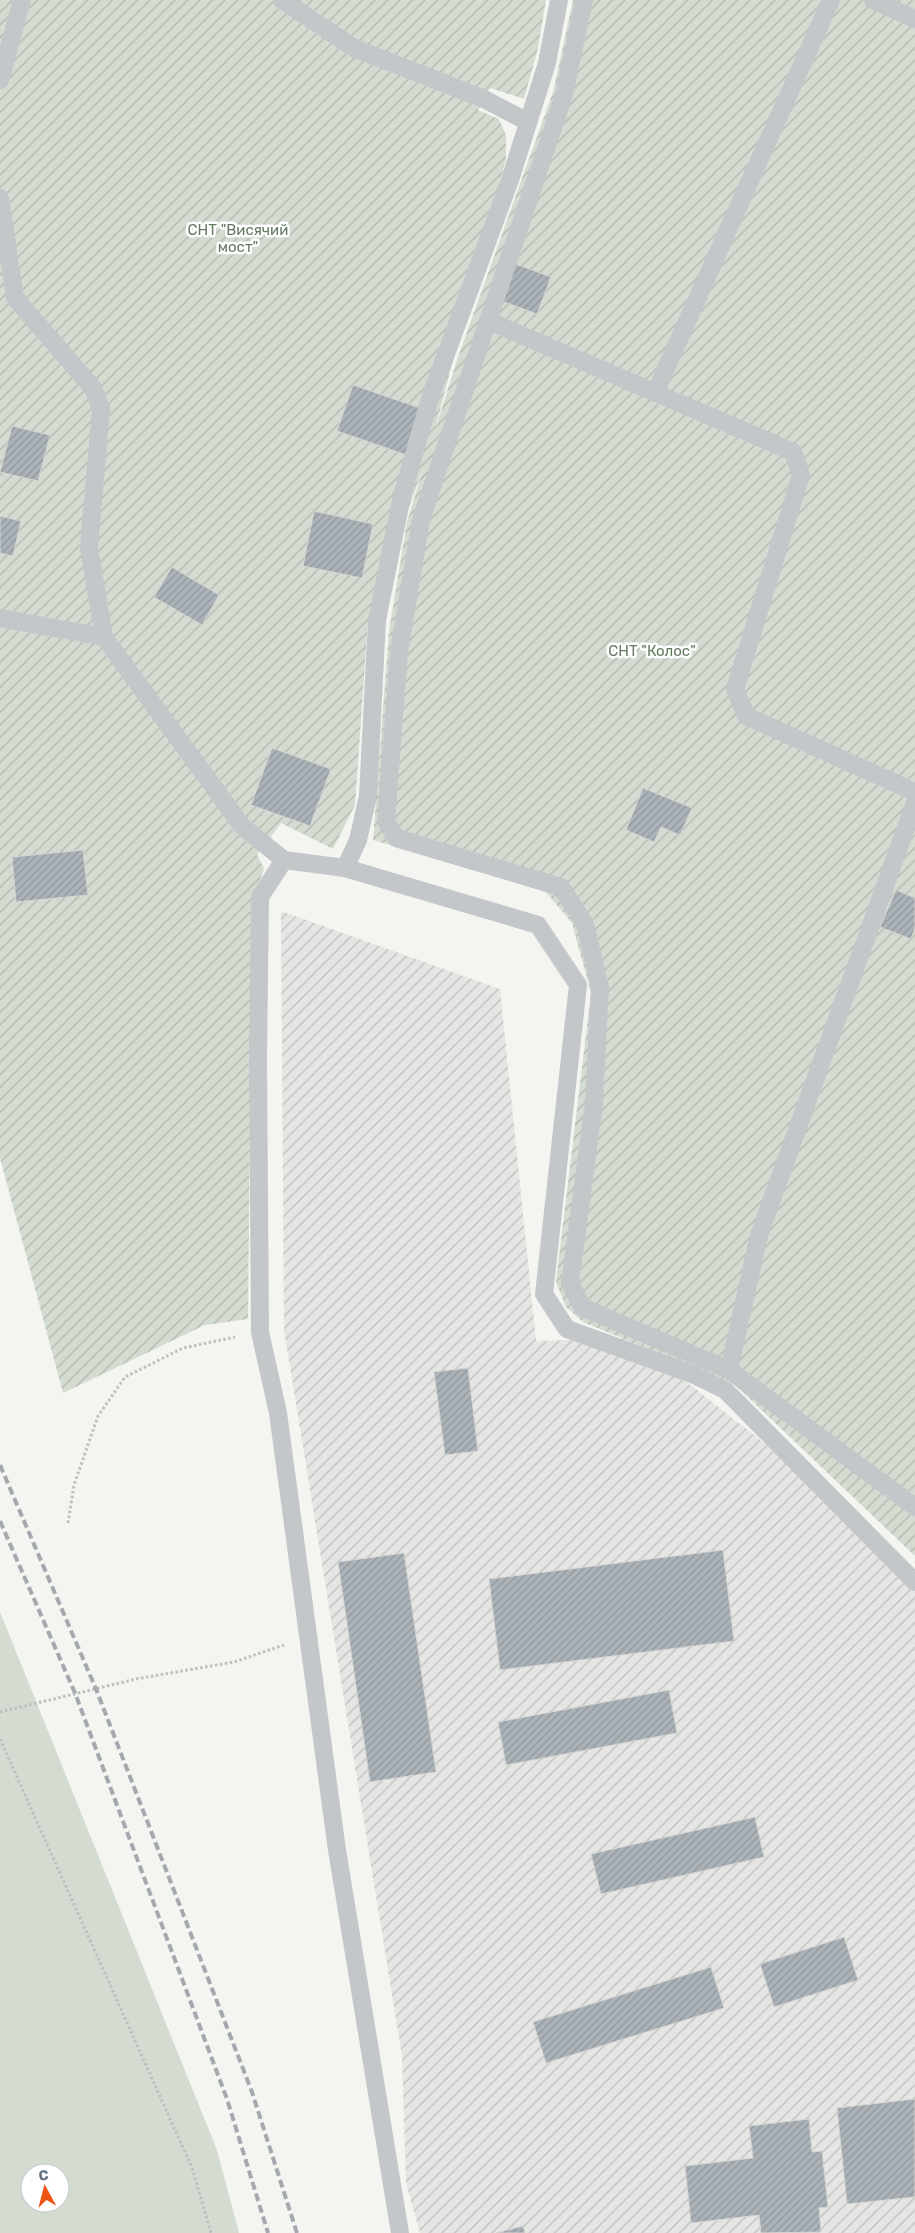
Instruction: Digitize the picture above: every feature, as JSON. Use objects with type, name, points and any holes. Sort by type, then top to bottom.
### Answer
[{"type":"lane","points":[[0,80],[22,0]]},
{"type":"lane","points":[[282,0],[354,48],[484,99],[528,122]]},
{"type":"lane","points":[[345,868],[358,840],[368,796],[377,620],[402,496],[431,395],[510,180],[547,63],[559,0]]},
{"type":"lane","points":[[584,0],[564,95],[421,520],[399,651],[386,821],[396,838],[561,887],[585,924],[600,987],[594,1103],[570,1283],[582,1307],[729,1370],[915,1507]]},
{"type":"lane","points":[[656,392],[831,0]]},
{"type":"lane","points":[[873,0],[915,19]]},
{"type":"lane","points":[[0,198],[14,298],[94,388],[101,409],[89,547],[104,636],[242,826],[284,860],[345,868],[538,924],[578,985],[544,1294],[567,1329],[692,1374],[725,1390],[915,1582]]},
{"type":"lane","points":[[489,321],[793,452],[802,475],[735,689],[746,716],[915,792]]},
{"type":"lane","points":[[0,618],[104,636]]},
{"type":"lane","points":[[729,1370],[760,1235],[915,803]]},
{"type":"lane","points":[[284,860],[260,897],[258,1050],[260,1332],[278,1413],[337,1850],[400,2233]]},
{"type":"path","points":[[68,1523],[74,1485],[98,1416],[126,1377],[183,1348],[260,1332]]},
{"type":"path","points":[[0,1712],[136,1680],[234,1662],[308,1637]]},
{"type":"path","points":[[0,1738],[192,2168],[211,2233]]},
{"type":"shaded area","points":[[281,911],[500,989],[536,1341],[631,1338],[859,1518],[915,1588],[915,2233],[420,2233],[406,2183],[402,2056],[284,1330]]},
{"type":"green space","points":[[0,0],[546,0],[538,48],[524,99],[490,88],[478,110],[499,119],[506,135],[506,159],[434,433],[458,357],[553,92],[573,0],[915,0],[915,1556],[734,1384],[583,1322],[566,1307],[556,1282],[591,993],[572,923],[545,891],[373,840],[389,631],[407,522],[424,466],[368,621],[355,805],[333,849],[281,823],[257,855],[264,868],[252,904],[248,1319],[205,1325],[63,1393],[0,1158]]},
{"type":"green space","points":[[0,1612],[217,2150],[239,2233],[0,2233]]},
{"type":"building","points":[[513,263],[551,277],[537,314],[499,300]]},
{"type":"building","points":[[353,385],[423,409],[407,455],[337,431]]},
{"type":"building","points":[[12,426],[50,435],[38,481],[0,472]]},
{"type":"building","points":[[314,511],[373,524],[362,578],[303,566]]},
{"type":"building","points":[[0,516],[21,521],[13,556],[0,553]]},
{"type":"building","points":[[172,567],[219,595],[202,625],[154,597]]},
{"type":"building","points":[[272,748],[331,769],[310,826],[251,805]]},
{"type":"building","points":[[643,788],[692,808],[680,835],[661,827],[654,842],[626,830]]},
{"type":"building","points":[[83,850],[88,895],[16,902],[12,857]]},
{"type":"building","points":[[896,890],[915,898],[915,928],[911,939],[880,927]]},
{"type":"building","points":[[468,1368],[478,1451],[445,1455],[434,1372]]},
{"type":"building","points":[[723,1550],[734,1641],[500,1670],[489,1579]]},
{"type":"building","points":[[404,1553],[436,1772],[370,1782],[338,1562]]},
{"type":"building","points":[[669,1690],[677,1733],[506,1765],[498,1722]]},
{"type":"building","points":[[755,1817],[764,1857],[601,1894],[591,1854]]},
{"type":"building","points":[[844,1937],[858,1980],[774,2007],[760,1964]]},
{"type":"building","points":[[711,1967],[724,2008],[546,2063],[533,2022]]},
{"type":"building","points":[[915,2099],[915,2197],[847,2204],[837,2108]]},
{"type":"building","points":[[809,2119],[812,2152],[822,2151],[828,2207],[819,2208],[821,2232],[761,2233],[759,2215],[691,2223],[685,2166],[753,2158],[749,2126]]},
{"type":"building","points":[[523,2226],[525,2233],[496,2233]]},
{"type":"railway","points":[[0,1465],[96,1689],[252,2092],[297,2233]]},
{"type":"railway","points":[[0,1521],[75,1693],[227,2099],[268,2233]]},
{"type":"park label","name":"СНТ \"Висячий мост\"","points":[[238,238]]},
{"type":"park label","name":"СНТ \"Колос\"","points":[[652,651]]}]
